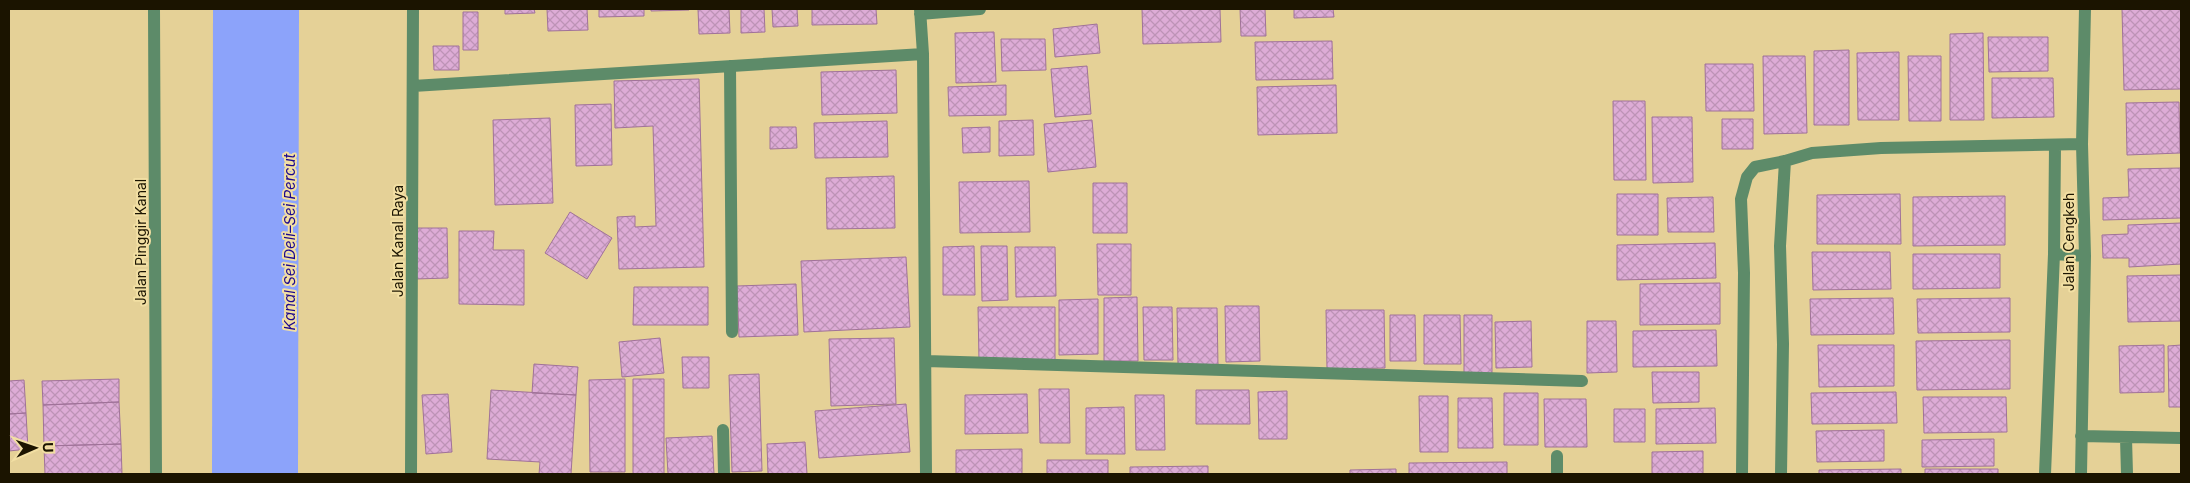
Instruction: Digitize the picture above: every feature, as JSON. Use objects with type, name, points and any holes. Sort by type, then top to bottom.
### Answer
[{"type":"street","name":"Jalan Pinggir Kanal","points":[[154,9],[156,474]]},
{"type":"street","name":"Jalan Kanal Raya","points":[[411,474],[413,9]]},
{"type":"street","points":[[926,474],[923,54],[920,11],[980,9]]},
{"type":"street","name":"Jalan Cengkeh","points":[[2081,474],[2085,256],[2082,144],[2086,9]]},
{"type":"street","points":[[413,86],[923,54]]},
{"type":"street","points":[[730,66],[732,332]]},
{"type":"street","points":[[1742,474],[1744,273],[1742,199],[1747,177],[1755,167],[1812,153],[1881,148],[2082,144]]},
{"type":"street","points":[[2044,474],[2054,254],[2055,146]]},
{"type":"street","points":[[1781,474],[1783,344],[1780,246],[1785,161]]},
{"type":"street","points":[[2054,254],[2085,256]]},
{"type":"street","points":[[926,361],[1582,381]]},
{"type":"street","points":[[723,430],[724,474]]},
{"type":"street","points":[[2081,436],[2181,438]]},
{"type":"street","points":[[2126,438],[2127,474]]},
{"type":"street","points":[[1557,456],[1557,474]]},
{"type":"water","name":"Kanal Sei Deli–Sei Percut","points":[[213,9],[299,9],[298,474],[212,474]]},
{"type":"building","points":[[505,9],[534,9],[535,13],[505,14]]},
{"type":"building","points":[[547,9],[587,9],[588,30],[548,31]]},
{"type":"building","points":[[599,9],[644,9],[644,16],[599,17]]},
{"type":"building","points":[[651,9],[689,9],[689,10],[651,11]]},
{"type":"building","points":[[698,9],[729,9],[730,33],[699,34]]},
{"type":"building","points":[[741,9],[764,9],[765,32],[741,33]]},
{"type":"building","points":[[772,9],[797,9],[798,26],[773,27]]},
{"type":"building","points":[[812,9],[876,9],[877,24],[812,25]]},
{"type":"building","points":[[1142,9],[1220,9],[1221,42],[1143,44]]},
{"type":"building","points":[[1240,9],[1265,9],[1266,36],[1241,36]]},
{"type":"building","points":[[1294,9],[1333,9],[1334,17],[1294,18]]},
{"type":"building","points":[[2122,9],[2181,9],[2181,89],[2124,90]]},
{"type":"building","points":[[463,12],[478,12],[478,50],[463,50]]},
{"type":"building","points":[[1097,24],[1100,53],[1055,57],[1053,29]]},
{"type":"building","points":[[994,32],[996,82],[956,83],[955,33]]},
{"type":"building","points":[[1983,33],[1984,120],[1950,120],[1950,34]]},
{"type":"building","points":[[1988,37],[2048,37],[2048,71],[1989,72]]},
{"type":"building","points":[[1001,39],[1045,39],[1046,70],[1002,71]]},
{"type":"building","points":[[1332,41],[1333,79],[1256,80],[1255,42]]},
{"type":"building","points":[[433,46],[459,46],[459,70],[434,70]]},
{"type":"building","points":[[1849,50],[1849,125],[1814,125],[1814,51]]},
{"type":"building","points":[[1899,52],[1899,120],[1858,120],[1857,53]]},
{"type":"building","points":[[1763,56],[1805,56],[1807,133],[1764,134]]},
{"type":"building","points":[[1908,56],[1941,56],[1941,121],[1909,121]]},
{"type":"building","points":[[1705,64],[1753,64],[1754,111],[1706,111]]},
{"type":"building","points":[[1087,66],[1091,114],[1055,117],[1051,69]]},
{"type":"building","points":[[896,70],[897,113],[822,115],[821,72]]},
{"type":"building","points":[[1992,78],[2053,78],[2054,117],[1992,118]]},
{"type":"building","points":[[699,79],[704,267],[619,269],[617,217],[635,216],[635,227],[656,226],[653,126],[615,128],[614,81]]},
{"type":"building","points":[[1006,85],[1006,115],[949,116],[948,87]]},
{"type":"building","points":[[1336,85],[1337,133],[1258,135],[1257,87]]},
{"type":"building","points":[[1613,101],[1645,101],[1646,180],[1614,180]]},
{"type":"building","points":[[2179,102],[2180,153],[2127,155],[2126,103]]},
{"type":"building","points":[[611,104],[612,165],[576,166],[575,105]]},
{"type":"building","points":[[1652,117],[1692,117],[1693,182],[1653,183]]},
{"type":"building","points":[[550,118],[553,203],[495,205],[493,120]]},
{"type":"building","points":[[1722,119],[1753,119],[1753,149],[1722,149]]},
{"type":"building","points":[[1033,120],[1034,155],[999,156],[999,121]]},
{"type":"building","points":[[1092,120],[1096,167],[1048,172],[1044,124]]},
{"type":"building","points":[[887,121],[888,157],[815,158],[814,123]]},
{"type":"building","points":[[770,127],[796,127],[797,148],[770,149]]},
{"type":"building","points":[[990,127],[990,152],[963,153],[962,128]]},
{"type":"building","points":[[2181,168],[2181,218],[2103,220],[2103,198],[2129,197],[2128,169]]},
{"type":"building","points":[[894,176],[895,228],[827,229],[826,178]]},
{"type":"building","points":[[1029,181],[1030,232],[960,233],[959,182]]},
{"type":"building","points":[[1093,183],[1127,183],[1127,233],[1093,233]]},
{"type":"building","points":[[1617,194],[1658,194],[1658,235],[1617,235]]},
{"type":"building","points":[[1900,194],[1901,244],[1817,244],[1817,195]]},
{"type":"building","points":[[2005,196],[2005,245],[1913,246],[1913,197]]},
{"type":"building","points":[[1713,197],[1714,232],[1668,232],[1667,198]]},
{"type":"building","points":[[570,212],[612,238],[587,279],[545,253]]},
{"type":"building","points":[[2181,223],[2181,264],[2129,267],[2129,258],[2103,258],[2102,235],[2128,234],[2128,225]]},
{"type":"building","points":[[414,228],[447,228],[448,278],[415,279]]},
{"type":"building","points":[[459,231],[494,231],[493,250],[524,250],[524,305],[459,304]]},
{"type":"building","points":[[1715,243],[1716,278],[1617,280],[1617,245]]},
{"type":"building","points":[[1097,244],[1131,244],[1131,295],[1098,295]]},
{"type":"building","points":[[974,246],[975,295],[943,295],[943,247]]},
{"type":"building","points":[[981,246],[1007,246],[1008,300],[982,301]]},
{"type":"building","points":[[1015,247],[1055,247],[1056,296],[1016,297]]},
{"type":"building","points":[[1812,252],[1890,252],[1891,289],[1813,290]]},
{"type":"building","points":[[1913,254],[2000,254],[2000,288],[1913,289]]},
{"type":"building","points":[[906,257],[910,327],[804,332],[801,261]]},
{"type":"building","points":[[2181,275],[2181,321],[2128,322],[2127,276]]},
{"type":"building","points":[[1720,283],[1720,324],[1640,325],[1640,284]]},
{"type":"building","points":[[796,284],[798,335],[739,337],[737,286]]},
{"type":"building","points":[[634,287],[708,287],[708,325],[633,325]]},
{"type":"building","points":[[1137,297],[1138,361],[1104,361],[1104,298]]},
{"type":"building","points":[[1893,298],[1894,334],[1811,335],[1810,299]]},
{"type":"building","points":[[2010,298],[2010,332],[1918,333],[1917,299]]},
{"type":"building","points":[[1098,299],[1098,354],[1059,355],[1059,300]]},
{"type":"building","points":[[1225,306],[1259,306],[1260,361],[1226,362]]},
{"type":"building","points":[[978,307],[1055,307],[1055,360],[979,361]]},
{"type":"building","points":[[1143,307],[1172,307],[1173,360],[1144,360]]},
{"type":"building","points":[[1177,308],[1217,308],[1218,366],[1178,366]]},
{"type":"building","points":[[1326,310],[1384,310],[1385,368],[1327,369]]},
{"type":"building","points":[[1390,315],[1415,315],[1416,361],[1390,361]]},
{"type":"building","points":[[1424,315],[1460,315],[1461,364],[1424,364]]},
{"type":"building","points":[[1464,315],[1492,315],[1492,375],[1464,376]]},
{"type":"building","points":[[1531,321],[1532,367],[1496,368],[1495,322]]},
{"type":"building","points":[[1587,321],[1616,321],[1617,372],[1587,373]]},
{"type":"building","points":[[1716,330],[1717,366],[1633,367],[1633,331]]},
{"type":"building","points":[[660,338],[664,373],[622,377],[619,342]]},
{"type":"building","points":[[894,338],[896,404],[831,406],[829,339]]},
{"type":"building","points":[[2010,340],[2010,389],[1917,390],[1916,341]]},
{"type":"building","points":[[1818,345],[1894,345],[1894,386],[1819,387]]},
{"type":"building","points":[[2164,345],[2164,392],[2120,393],[2119,346]]},
{"type":"building","points":[[2181,345],[2181,407],[2169,407],[2168,346]]},
{"type":"building","points":[[682,357],[709,357],[709,388],[683,388]]},
{"type":"building","points":[[534,364],[578,367],[576,395],[532,393]]},
{"type":"building","points":[[1652,372],[1699,372],[1699,402],[1653,403]]},
{"type":"building","points":[[759,374],[762,471],[732,472],[729,375]]},
{"type":"building","points":[[119,379],[119,402],[43,405],[42,381]]},
{"type":"building","points":[[625,379],[625,472],[590,472],[589,380]]},
{"type":"building","points":[[633,379],[664,379],[664,474],[633,474]]},
{"type":"building","points":[[24,380],[26,413],[9,414],[9,381]]},
{"type":"building","points":[[1039,389],[1069,389],[1070,443],[1040,443]]},
{"type":"building","points":[[491,390],[576,395],[571,474],[539,474],[540,462],[487,459]]},
{"type":"building","points":[[1196,390],[1249,390],[1250,424],[1196,424]]},
{"type":"building","points":[[1287,391],[1287,439],[1259,439],[1258,392]]},
{"type":"building","points":[[1896,392],[1897,423],[1812,424],[1811,393]]},
{"type":"building","points":[[1504,393],[1538,393],[1538,445],[1504,445]]},
{"type":"building","points":[[448,394],[452,452],[426,454],[422,395]]},
{"type":"building","points":[[1027,394],[1028,433],[965,434],[965,395]]},
{"type":"building","points":[[1135,395],[1164,395],[1165,450],[1136,450]]},
{"type":"building","points":[[1419,396],[1448,396],[1448,452],[1420,452]]},
{"type":"building","points":[[1923,397],[2006,397],[2007,432],[1924,433]]},
{"type":"building","points":[[1458,398],[1492,398],[1493,448],[1458,448]]},
{"type":"building","points":[[1544,399],[1586,399],[1587,447],[1545,447]]},
{"type":"building","points":[[119,402],[121,444],[44,446],[43,405]]},
{"type":"building","points":[[906,404],[910,452],[819,458],[815,411]]},
{"type":"building","points":[[1124,407],[1125,454],[1086,454],[1086,408]]},
{"type":"building","points":[[1715,408],[1716,443],[1656,444],[1656,409]]},
{"type":"building","points":[[1614,409],[1645,409],[1645,442],[1614,442]]},
{"type":"building","points":[[26,413],[28,449],[9,451],[9,414]]},
{"type":"building","points":[[1884,430],[1884,461],[1817,462],[1816,431]]},
{"type":"building","points":[[712,436],[714,474],[668,474],[666,438]]},
{"type":"building","points":[[1994,439],[1994,466],[1922,467],[1922,440]]},
{"type":"building","points":[[805,442],[807,474],[768,474],[767,444]]},
{"type":"building","points":[[121,444],[122,474],[45,474],[44,446]]},
{"type":"building","points":[[1022,449],[1022,474],[956,474],[956,450]]},
{"type":"building","points":[[1703,451],[1703,474],[1652,474],[1652,452]]},
{"type":"building","points":[[1047,460],[1108,460],[1108,474],[1047,474]]},
{"type":"building","points":[[1507,462],[1507,474],[1409,474],[1409,463]]},
{"type":"building","points":[[1208,466],[1208,474],[1130,474],[1130,467]]},
{"type":"building","points":[[1396,469],[1396,474],[1350,474],[1350,470]]},
{"type":"building","points":[[1901,469],[1901,474],[1819,474],[1819,470]]},
{"type":"building","points":[[1925,469],[1998,469],[1998,474],[1925,474]]}]
